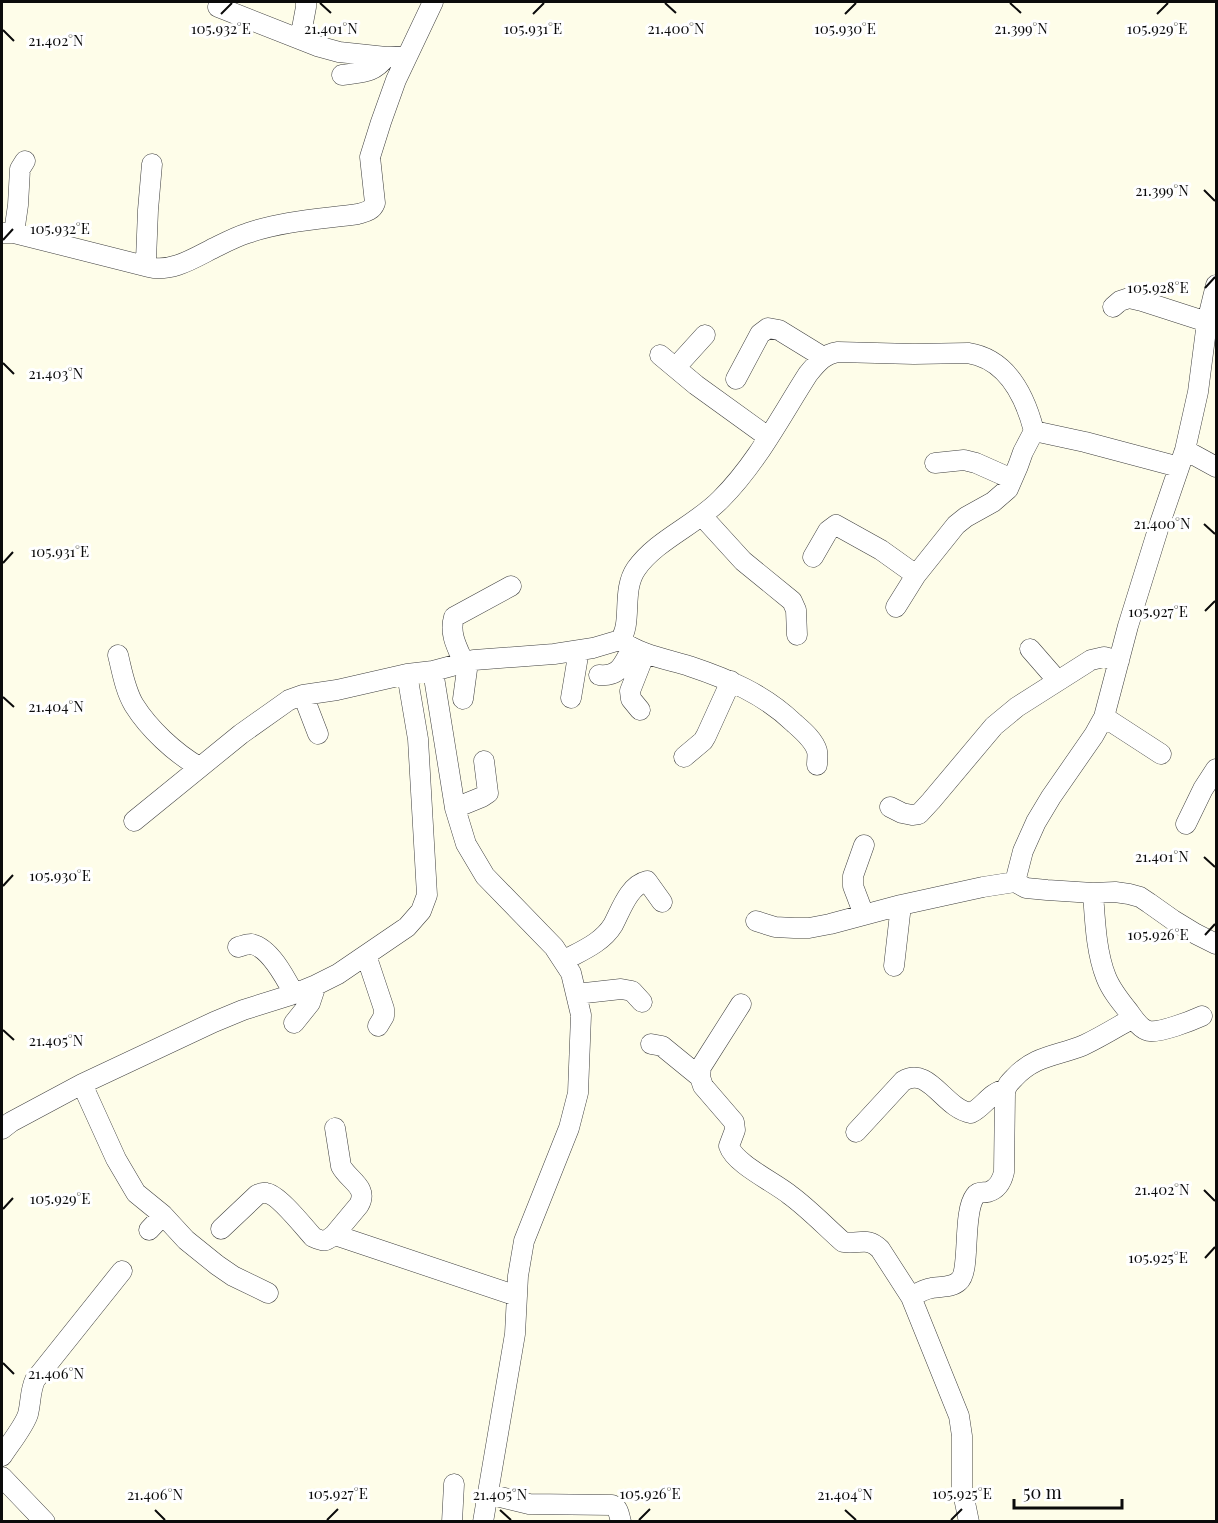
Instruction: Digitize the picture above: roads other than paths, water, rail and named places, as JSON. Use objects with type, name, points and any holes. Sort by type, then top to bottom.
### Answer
[{"type":"street","points":[[300,39],[306,2]]},
{"type":"street","points":[[25,161],[20,169],[18,205],[8,233],[149,267],[160,268],[180,264],[248,233],[285,224],[368,211],[375,203],[370,157],[396,80],[433,2]]},
{"type":"street","points":[[219,7],[339,52],[386,57],[407,56]]},
{"type":"street","points":[[342,75],[373,70],[386,57]]},
{"type":"street","points":[[149,267],[146,260],[146,247],[152,164]]},
{"type":"street","points":[[1015,882],[1023,851],[1036,822],[1104,717],[1131,616],[1182,458],[1197,392],[1207,322],[1216,285]]},
{"type":"street","points":[[1113,307],[1129,298],[1207,322]]},
{"type":"street","points":[[736,379],[759,334],[768,328],[779,330],[823,357]]},
{"type":"street","points":[[676,367],[705,334]]},
{"type":"street","points":[[640,710],[631,699],[632,647],[625,630],[628,587],[635,571],[664,543],[720,501],[747,469],[808,374],[823,357],[838,352],[968,353],[988,358],[1001,367],[1012,380],[1028,409],[1034,431],[1008,489],[956,525],[916,575],[896,607]]},
{"type":"street","points":[[660,354],[696,385],[768,437]]},
{"type":"street","points":[[1034,431],[1182,458],[1216,467]]},
{"type":"street","points":[[935,463],[964,460],[1012,479]]},
{"type":"street","points":[[702,516],[743,561],[792,601],[796,610],[797,635]]},
{"type":"street","points":[[813,557],[828,531],[836,525],[881,550],[916,575]]},
{"type":"street","points":[[463,699],[461,653],[451,626],[454,617],[511,586]]},
{"type":"street","points":[[599,675],[609,676],[618,671],[632,647]]},
{"type":"street","points":[[461,653],[474,660],[554,654],[593,648],[632,647],[731,681],[779,709],[803,731],[813,744],[817,751],[817,765]]},
{"type":"street","points":[[1030,649],[1057,680]]},
{"type":"street","points":[[571,698],[579,650]]},
{"type":"street","points":[[134,820],[241,734],[289,700],[303,695],[419,673],[461,653]]},
{"type":"street","points":[[118,655],[133,704],[174,750],[200,767]]},
{"type":"street","points":[[890,807],[902,813],[918,814],[932,801],[994,726],[1017,707],[1057,680],[1098,657],[1119,661]]},
{"type":"street","points":[[419,673],[466,844],[485,876],[554,947],[571,973],[581,1015],[578,1093],[569,1128],[524,1241],[518,1276],[515,1334],[483,1521]]},
{"type":"street","points":[[2,1129],[82,1084],[214,1022],[316,985],[338,974],[407,927],[421,911],[427,895],[418,739],[419,673]]},
{"type":"street","points":[[684,757],[703,741],[731,681]]},
{"type":"street","points":[[303,695],[318,734]]},
{"type":"street","points":[[1104,717],[1161,754]]},
{"type":"street","points":[[455,808],[488,793],[484,761]]},
{"type":"street","points":[[1186,824],[1203,789],[1216,769]]},
{"type":"street","points":[[864,844],[853,876],[853,886],[864,915]]},
{"type":"street","points":[[563,961],[605,936],[631,891],[640,883],[647,881],[663,902]]},
{"type":"street","points":[[756,921],[775,927],[794,928],[830,924],[901,905],[1015,882],[1026,888],[1093,893],[1115,892],[1140,897],[1196,934],[1216,944]]},
{"type":"street","points":[[1093,893],[1097,935],[1106,977],[1133,1018],[1142,1028],[1152,1031],[1202,1016]]},
{"type":"street","points":[[894,966],[901,905]]},
{"type":"street","points":[[237,947],[250,944],[270,956],[282,971],[294,994]]},
{"type":"street","points":[[366,955],[384,1009],[384,1016],[378,1026]]},
{"type":"street","points":[[294,1023],[310,1003],[316,985]]},
{"type":"street","points":[[576,994],[621,989],[632,991],[642,1002]]},
{"type":"street","points":[[741,1004],[701,1067],[700,1077],[703,1086],[734,1122],[735,1130],[729,1146],[731,1152],[790,1195],[843,1242],[874,1243],[911,1297],[959,1416],[962,1436],[962,1488],[969,1521]]},
{"type":"street","points":[[856,1132],[909,1077],[926,1080],[948,1101],[971,1113],[1000,1092],[1029,1064],[1102,1037],[1133,1018]]},
{"type":"street","points":[[651,1044],[662,1046],[700,1077]]},
{"type":"street","points":[[82,1084],[116,1159],[136,1193],[163,1215],[186,1240],[217,1265],[233,1276],[268,1293]]},
{"type":"street","points":[[911,1297],[932,1288],[952,1286],[962,1278],[974,1197],[1001,1183],[1004,1172],[1000,1092]]},
{"type":"street","points":[[221,1229],[263,1192],[269,1193],[280,1201],[313,1237],[326,1241],[339,1236],[362,1201],[362,1192],[343,1171],[335,1128]]},
{"type":"street","points":[[149,1230],[163,1215]]},
{"type":"street","points":[[339,1236],[517,1296]]},
{"type":"street","points":[[2,1456],[24,1422],[31,1388],[35,1380],[122,1271]]},
{"type":"street","points":[[2,1477],[45,1521]]},
{"type":"street","points":[[452,1521],[454,1484]]},
{"type":"street","points":[[488,1494],[529,1504],[612,1505],[618,1509],[621,1521]]}]
